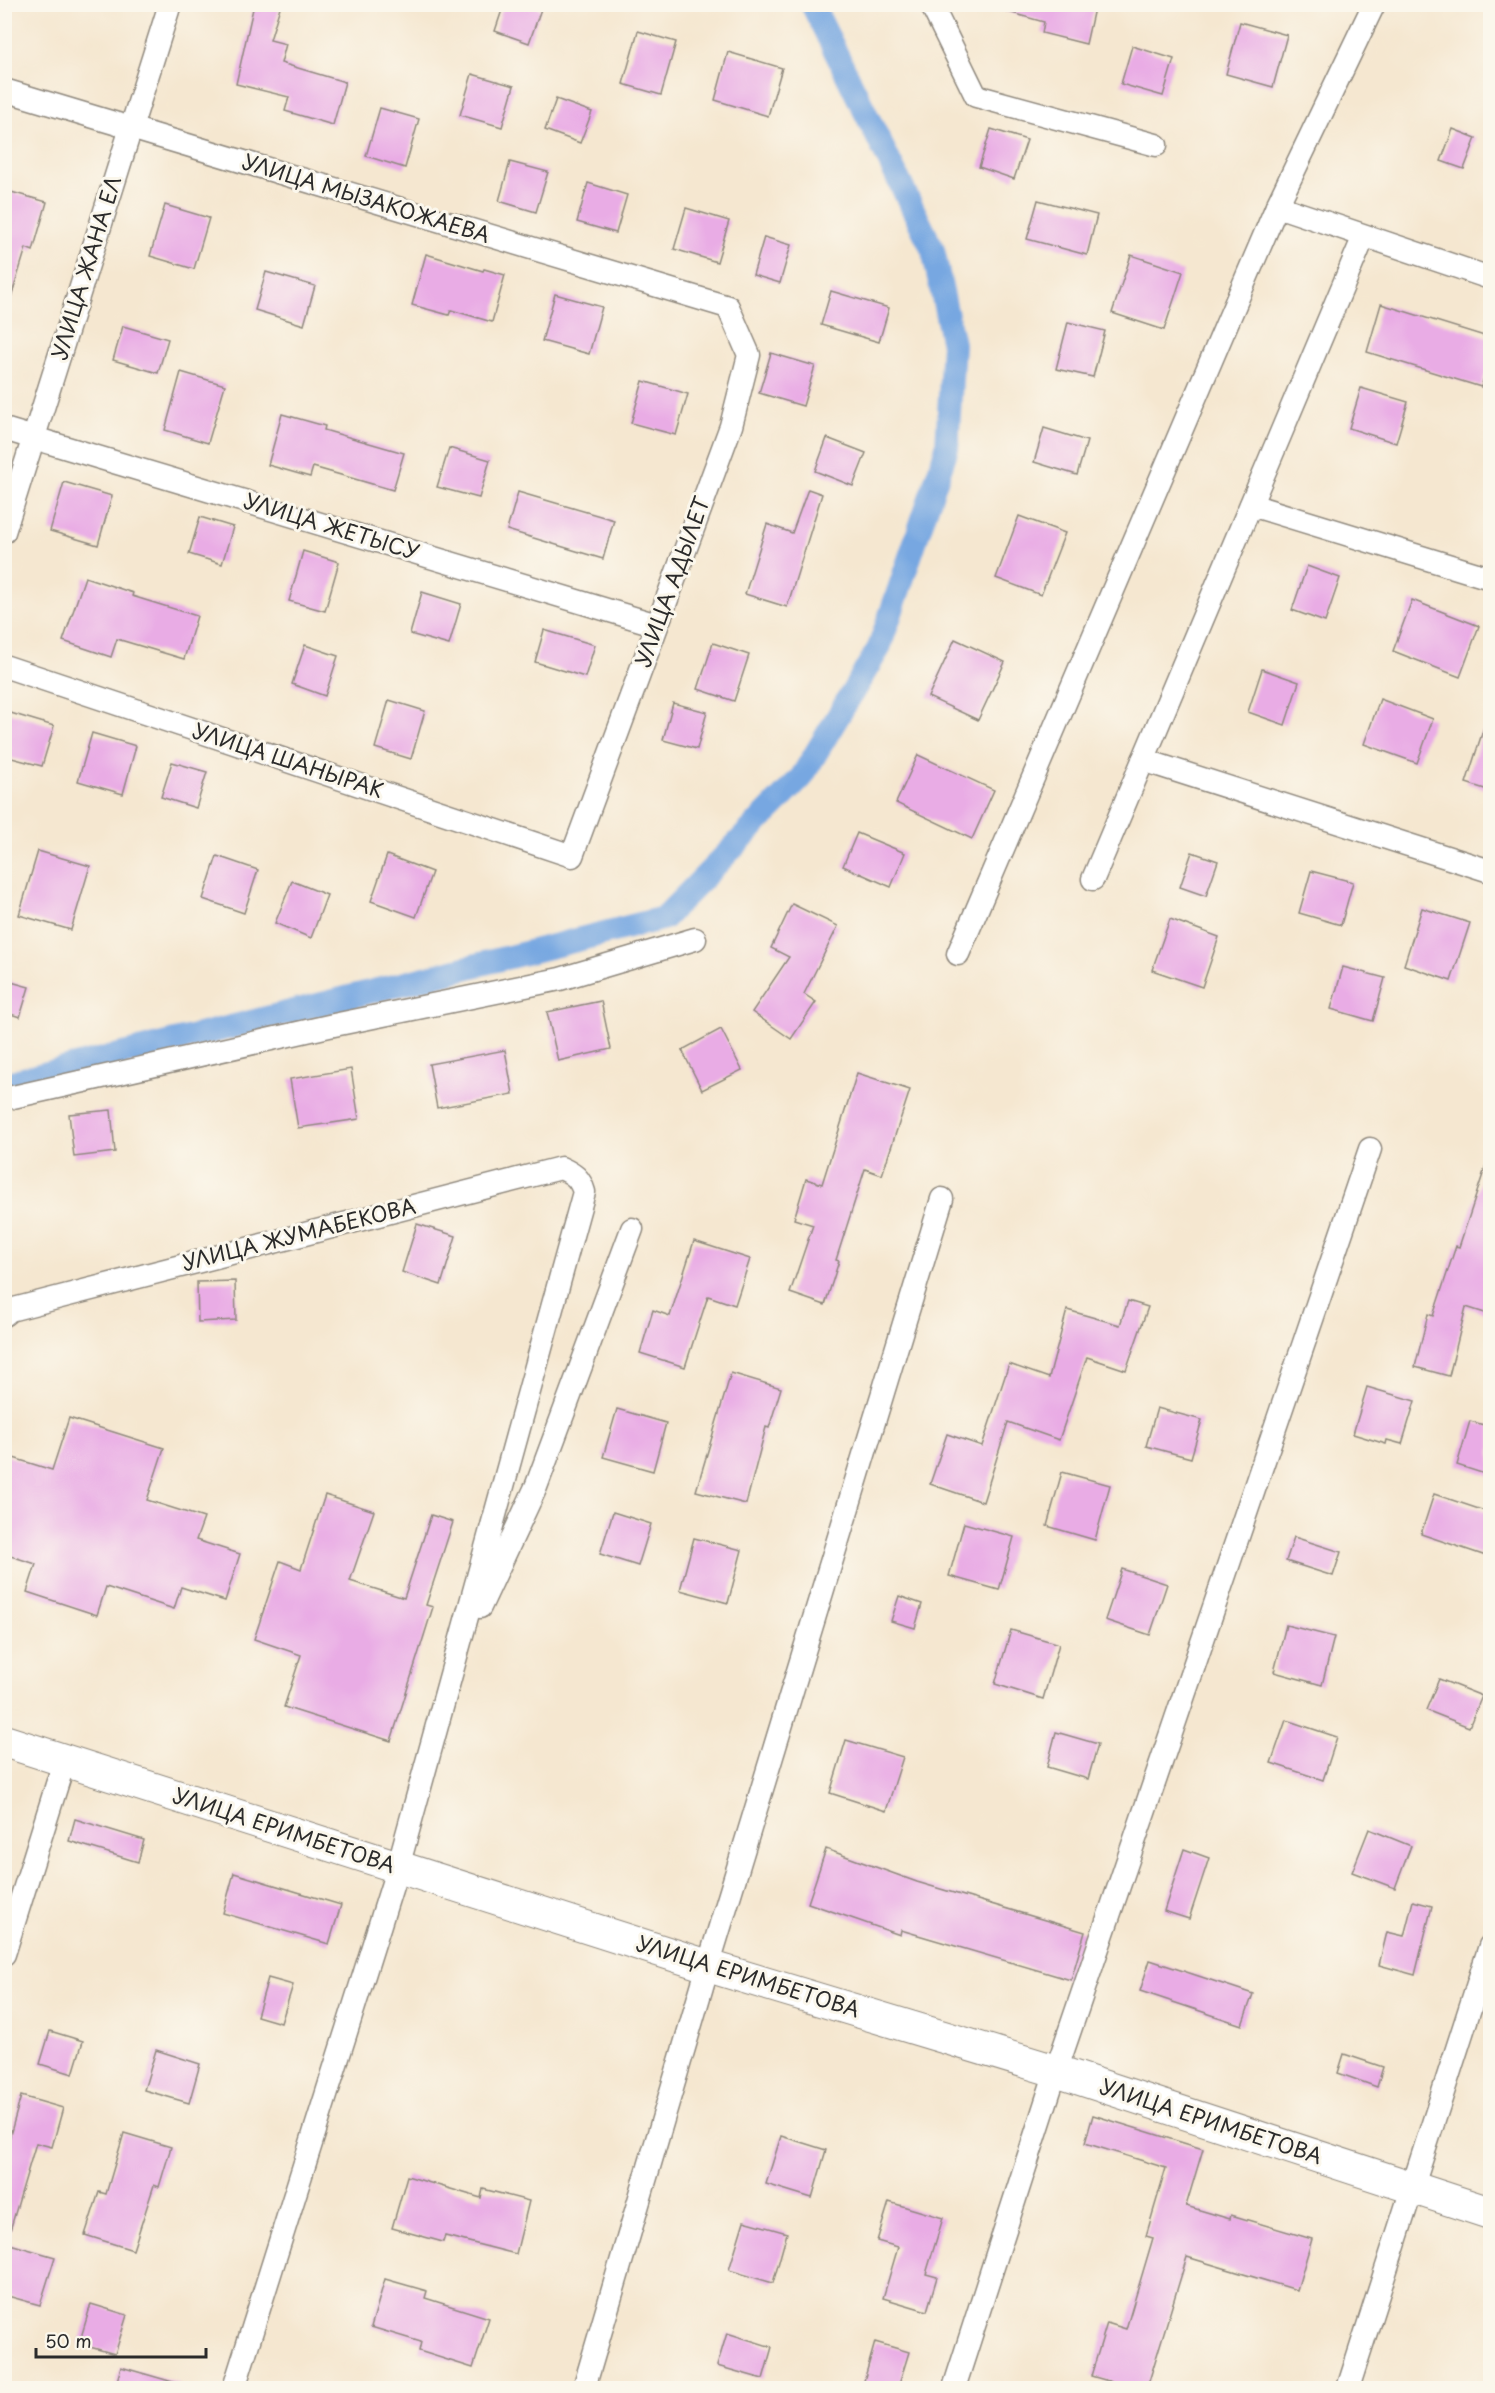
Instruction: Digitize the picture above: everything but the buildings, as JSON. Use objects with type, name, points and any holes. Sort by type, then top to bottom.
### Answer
[{"type":"main road","name":"УЛИЦА ЕРИМБЕТОВА","points":[[4,1741],[64,1762],[708,1965],[1056,2071],[1491,2213]]},
{"type":"street","name":"УЛИЦА ЖАНА ЕЛ","points":[[4,532],[170,4]]},
{"type":"street","points":[[931,4],[976,96],[1156,145]]},
{"type":"street","points":[[958,954],[1277,206],[1374,4]]},
{"type":"street","name":"УЛИЦА МЫЗАКОЖАЕВА","points":[[4,90],[728,307]]},
{"type":"street","points":[[1277,206],[1491,278]]},
{"type":"street","points":[[1093,879],[1364,236]]},
{"type":"street","name":"УЛИЦА АДЫЛЕТ","points":[[572,856],[731,426],[749,355],[728,307]]},
{"type":"street","name":"УЛИЦА ЖЕТЫСУ","points":[[4,429],[657,625]]},
{"type":"street","points":[[1251,505],[1491,578]]},
{"type":"street","name":"УЛИЦА ШАНЫРАК","points":[[4,666],[572,856]]},
{"type":"street","points":[[1143,760],[1491,871]]},
{"type":"street","points":[[4,1099],[329,1026],[560,979],[695,939]]},
{"type":"street","points":[[954,2388],[1056,2071],[1370,1149]]},
{"type":"street","name":"УЛИЦА ЖУМАБЕКОВА","points":[[4,1315],[10,1310],[561,1168],[574,1174],[581,1182],[584,1192],[453,1666]]},
{"type":"street","points":[[584,2388],[708,1965],[942,1199]]},
{"type":"street","points":[[234,2388],[398,1867],[453,1666],[536,1487],[632,1229]]},
{"type":"street","points":[[4,1954],[64,1762]]},
{"type":"street","points":[[1348,2388],[1491,1946]]},
{"type":"waterway","points":[[4,1084],[664,918],[801,778],[879,648],[947,448],[953,344],[933,250],[812,4]]}]
